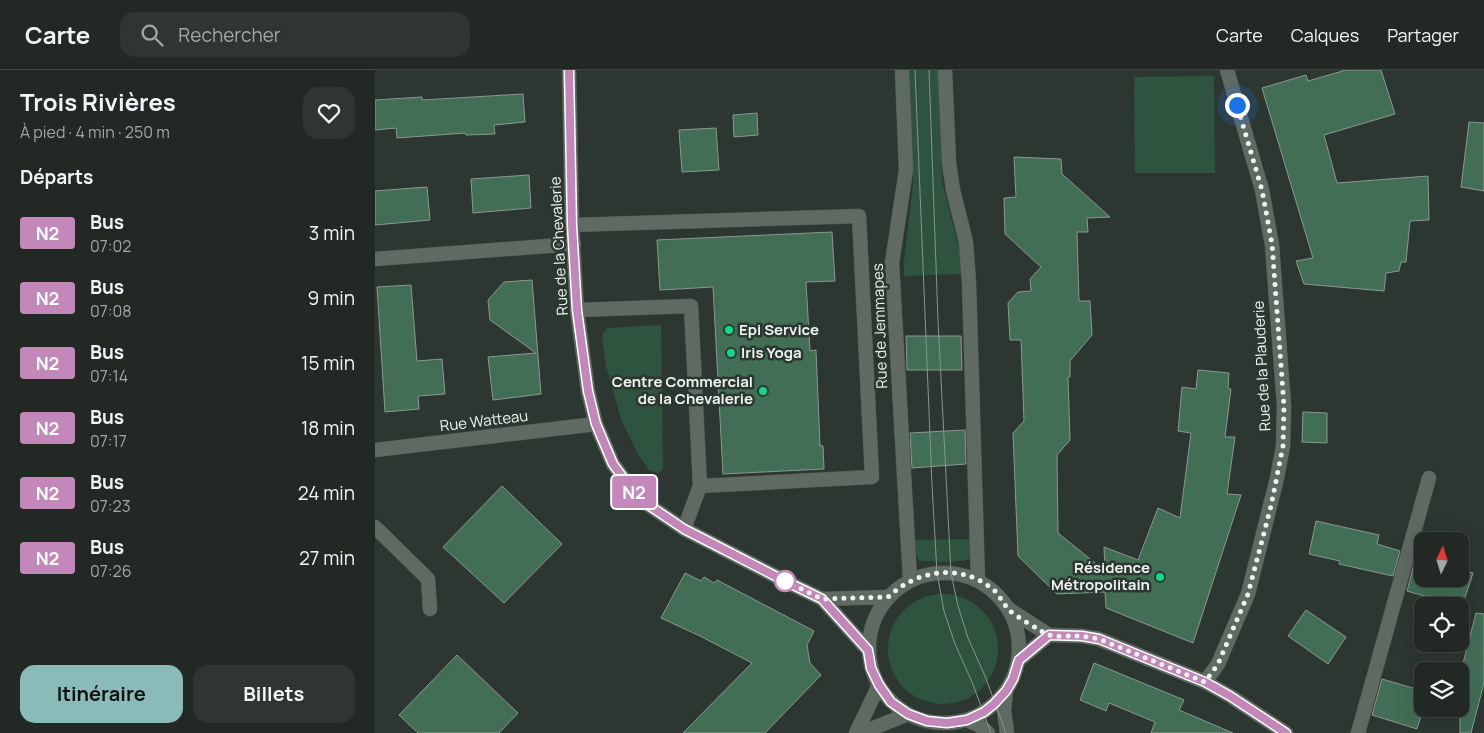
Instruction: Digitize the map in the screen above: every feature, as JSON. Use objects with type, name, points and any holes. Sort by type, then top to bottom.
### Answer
[{"type":"street","name":"Rue de la Chevalerie","points":[[569,70],[572,225],[577,310],[588,391],[596,424],[613,464],[638,498],[684,529],[822,599],[868,650]]},
{"type":"street","name":"Rue de Jemmapes","points":[[902,70],[906,170],[892,263],[910,580]]},
{"type":"street","points":[[945,70],[949,163],[953,190],[966,242],[969,283],[977,580]]},
{"type":"street","name":"Rue de la Plauderie","points":[[1205,682],[1218,664],[1248,594],[1283,446],[1284,406],[1272,244],[1262,190],[1227,70]]},
{"type":"street","points":[[572,225],[859,216],[872,477],[700,486]]},
{"type":"street","points":[[375,259],[574,244]]},
{"type":"street","points":[[577,310],[691,306],[700,486],[684,529]]},
{"type":"street","name":"Rue Watteau","points":[[375,450],[596,424]]},
{"type":"street","points":[[1358,733],[1429,478]]},
{"type":"street","points":[[375,527],[428,579],[430,609]]},
{"type":"street","points":[[1010,610],[1018,634],[1019,660],[1013,679],[1006,691],[984,712],[967,720],[947,723],[927,721],[908,714],[891,702],[879,685],[871,668],[868,650],[870,631],[877,613],[888,597],[910,580],[932,573],[955,573],[977,580],[996,593],[1010,610],[1049,635],[1082,636],[1099,639],[1205,682],[1286,733]]},
{"type":"street","name":"Rue de la Chevalerie","points":[[822,599],[888,597]]},
{"type":"street","points":[[1019,660],[1049,635]]},
{"type":"street","points":[[857,733],[879,685]]},
{"type":"street","points":[[1006,691],[1004,710],[1007,733]]},
{"type":"street","points":[[861,733],[908,714]]},
{"type":"street","points":[[967,720],[980,726],[988,733]]},
{"type":"green space","points":[[909,70],[938,70],[942,181],[961,257],[963,274],[904,276],[913,185]]},
{"type":"green space","points":[[1214,76],[1215,173],[1135,173],[1134,77]]},
{"type":"green space","points":[[661,325],[663,469],[658,473],[649,470],[638,454],[621,419],[606,366],[602,336],[607,328]]},
{"type":"green space","points":[[971,539],[971,559],[952,562],[919,561],[915,553],[915,540]]},
{"type":"green space","points":[[943,594],[964,598],[982,610],[994,628],[998,649],[994,670],[982,688],[964,700],[943,704],[922,700],[904,688],[892,670],[888,649],[892,628],[904,610],[922,598]]},
{"type":"building","points":[[1346,70],[1381,70],[1395,114],[1324,135],[1337,183],[1428,176],[1429,220],[1410,221],[1406,262],[1401,262],[1399,271],[1386,273],[1384,291],[1304,284],[1296,261],[1313,258],[1262,88],[1306,75],[1308,81]]},
{"type":"building","points":[[523,94],[525,122],[494,125],[495,134],[466,135],[465,133],[397,138],[396,128],[375,130],[375,100],[422,97],[422,100]]},
{"type":"building","points":[[757,113],[758,135],[734,137],[733,115]]},
{"type":"building","points":[[1469,122],[1484,123],[1484,191],[1461,187]]},
{"type":"building","points":[[716,128],[719,170],[682,172],[679,130]]},
{"type":"building","points":[[1014,157],[1061,159],[1062,174],[1110,217],[1087,218],[1088,232],[1077,232],[1079,301],[1090,301],[1092,335],[1070,361],[1070,377],[1068,377],[1070,440],[1057,455],[1058,533],[1105,571],[1104,547],[1138,560],[1158,508],[1180,518],[1191,433],[1178,431],[1182,387],[1196,389],[1198,370],[1229,373],[1228,388],[1231,389],[1225,437],[1235,437],[1227,494],[1241,495],[1193,643],[1106,608],[1105,592],[1057,594],[1018,556],[1013,433],[1024,421],[1021,340],[1010,340],[1008,303],[1018,292],[1031,291],[1030,279],[1041,267],[1005,234],[1004,198],[1016,197]]},
{"type":"building","points":[[529,175],[531,208],[473,213],[471,179]]},
{"type":"building","points":[[427,187],[430,220],[375,225],[375,191]]},
{"type":"building","points":[[832,232],[835,281],[806,282],[810,351],[816,350],[820,446],[823,446],[824,469],[723,474],[713,287],[660,290],[657,240]]},
{"type":"building","points":[[532,280],[541,394],[493,400],[488,357],[536,353],[490,320],[488,300],[504,282]]},
{"type":"building","points":[[411,285],[417,361],[442,359],[445,394],[418,396],[419,409],[385,412],[377,287]]},
{"type":"building","points":[[906,336],[961,336],[962,370],[907,370]]},
{"type":"building","points":[[1303,412],[1327,413],[1327,443],[1302,442]]},
{"type":"building","points":[[965,430],[966,464],[912,468],[910,433]]},
{"type":"building","points":[[502,486],[562,544],[504,603],[443,547]]},
{"type":"building","points":[[1316,521],[1379,535],[1377,544],[1400,551],[1393,576],[1339,564],[1340,561],[1309,554]]},
{"type":"building","points":[[1414,564],[1414,588],[1468,588],[1465,597],[1428,597],[1407,591]]},
{"type":"building","points":[[1469,572],[1473,573],[1469,585]]},
{"type":"building","points":[[685,573],[701,581],[704,577],[714,583],[717,580],[814,631],[807,645],[810,663],[821,675],[765,733],[683,733],[752,663],[661,618]]},
{"type":"building","points":[[1306,610],[1346,637],[1328,664],[1288,636]]},
{"type":"building","points":[[1476,613],[1484,614],[1484,683],[1471,733],[1460,733],[1460,717],[1469,717],[1469,662],[1463,662],[1466,652],[1469,652],[1469,640]]},
{"type":"building","points":[[457,655],[518,713],[499,733],[418,733],[399,715]]},
{"type":"building","points":[[1094,663],[1184,700],[1179,710],[1233,733],[1151,733],[1155,722],[1109,703],[1106,711],[1080,700]]},
{"type":"building","points":[[1382,679],[1414,688],[1414,717],[1421,717],[1417,729],[1372,715]]},
{"type":"tram line","points":[[915,70],[937,573],[944,611],[955,644],[972,682],[991,733]]},
{"type":"tram line","points":[[929,70],[938,321],[951,573],[958,606],[968,638],[985,676],[1006,733]]},
{"type":"bus line","name":"N2","points":[[569,70],[572,225],[577,310],[588,391],[596,424],[613,464],[638,498],[684,529],[822,599],[868,650],[871,668],[879,685],[891,702],[908,714],[927,721],[947,723],[967,720],[984,712],[1006,691],[1013,679],[1019,660],[1049,635],[1082,636],[1099,639],[1205,682],[1286,733]]},
{"type":"place","name":"Epi Service","points":[[729,330]]},
{"type":"place","name":"Iris Yoga","points":[[731,353]]},
{"type":"place","name":"Centre Commercial de la Chevalerie","points":[[763,391]]},
{"type":"place","name":"Résidence Métropolitain","points":[[1160,577]]},
{"type":"route","points":[[785,581],[822,599],[888,597],[910,580],[932,573],[955,573],[987,585],[1010,610],[1049,635],[1082,636],[1099,639],[1205,682],[1218,664],[1248,594],[1271,506],[1283,446],[1284,406],[1273,283],[1272,244],[1262,190],[1237,105]]}]
